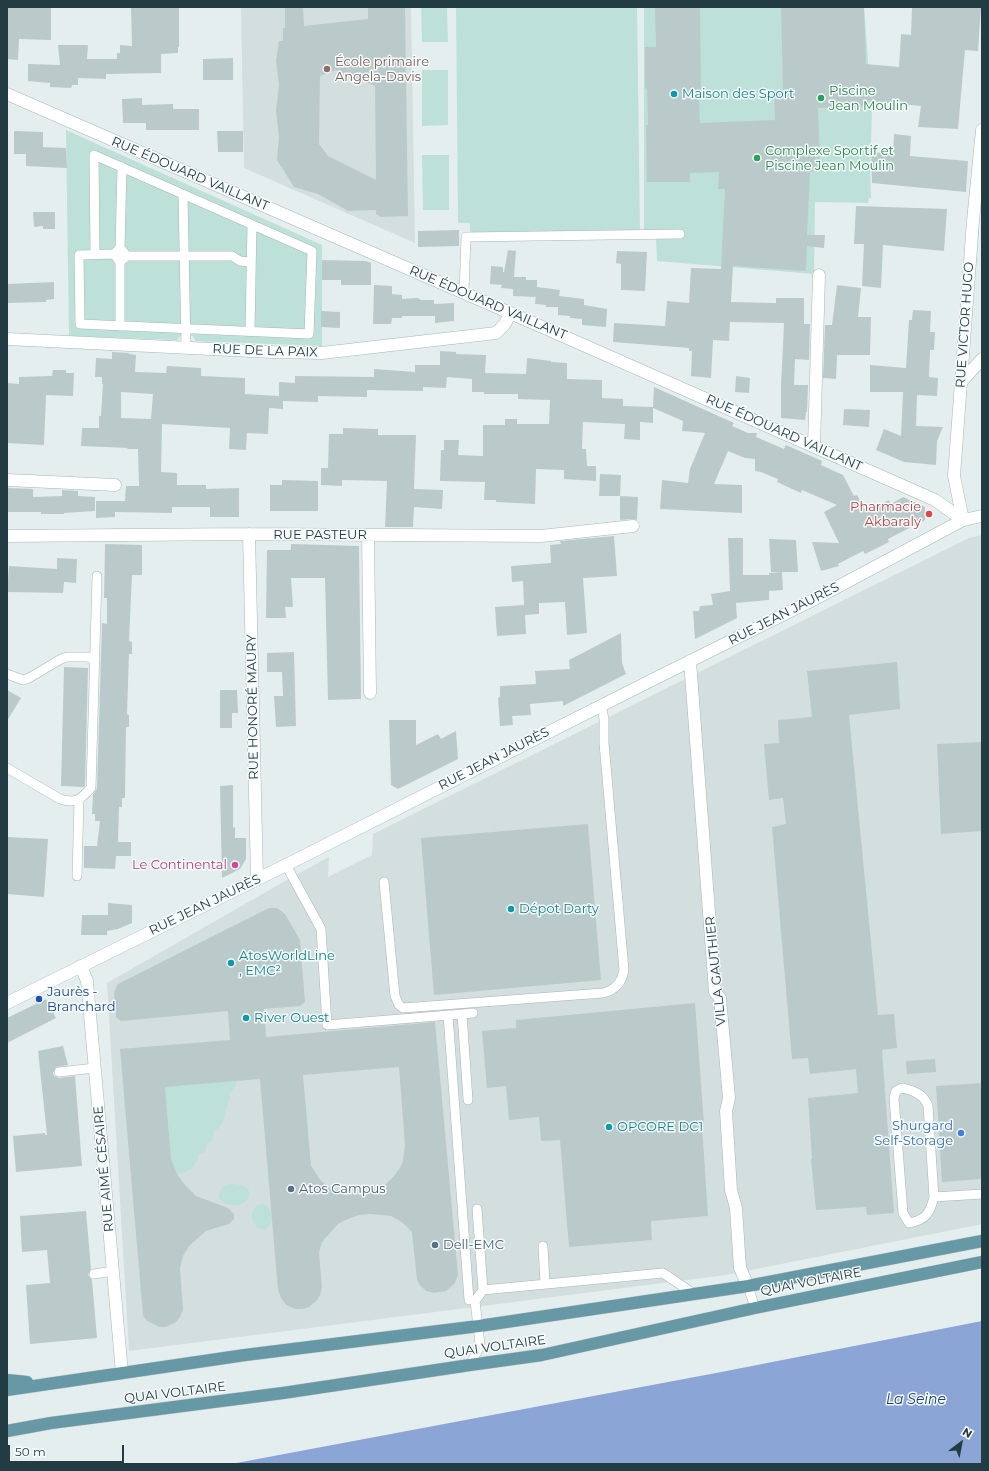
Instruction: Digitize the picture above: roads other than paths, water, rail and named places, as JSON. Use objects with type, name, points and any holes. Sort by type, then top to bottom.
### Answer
[{"type":"main road","name":"QUAI VOLTAIRE","points":[[7,1390],[245,1355],[478,1326],[748,1286],[982,1241]]},
{"type":"main road","name":"QUAI VOLTAIRE","points":[[7,1431],[542,1355],[755,1308],[982,1262]]},
{"type":"main road","name":"QUAI VOLTAIRE","points":[[7,1380],[48,1383]]},
{"type":"street","name":"RUE ÉDOUARD VAILLANT","points":[[7,94],[511,312],[814,446],[935,500],[963,520]]},
{"type":"street","name":"RUE VICTOR HUGO","points":[[963,520],[954,476],[973,221],[982,130]]},
{"type":"street","points":[[814,446],[819,275]]},
{"type":"street","name":"RUE DE LA PAIX","points":[[7,339],[322,353],[496,333],[504,325],[511,312]]},
{"type":"street","points":[[961,382],[982,359]]},
{"type":"street","points":[[7,480],[115,485]]},
{"type":"street","name":"RUE JEAN JAURÈS","points":[[7,1004],[811,601],[963,520],[982,516]]},
{"type":"street","name":"RUE PASTEUR","points":[[7,536],[249,534],[541,536],[633,526]]},
{"type":"street","name":"RUE HONORÉ MAURY","points":[[249,534],[257,879]]},
{"type":"street","points":[[368,535],[370,693]]},
{"type":"street","name":"VILLA GAUTHIER","points":[[690,662],[715,992],[720,998],[729,1098],[726,1111],[731,1190],[736,1208],[740,1268],[748,1286]]},
{"type":"street","name":"RUE AIMÉ CÉSAIRE","points":[[81,966],[87,981],[122,1373]]},
{"type":"lane","points":[[95,254],[94,155],[312,251],[309,334],[80,324],[79,255],[95,254],[117,251]]},
{"type":"lane","points":[[120,326],[124,259],[117,251],[122,167]]},
{"type":"lane","points":[[184,195],[186,348]]},
{"type":"lane","points":[[250,331],[252,225]]},
{"type":"lane","points":[[464,292],[466,238],[680,234]]},
{"type":"lane","points":[[124,259],[184,256],[232,256],[240,261],[251,262]]},
{"type":"lane","points":[[7,768],[60,799],[69,802],[79,800],[91,788],[97,576]]},
{"type":"lane","points":[[7,674],[23,680],[29,678],[61,658],[88,657],[95,660]]},
{"type":"lane","points":[[384,882],[395,996],[399,1005],[403,1008],[610,992],[617,986],[623,976],[624,970],[604,743],[604,719],[601,705]]},
{"type":"lane","points":[[77,876],[79,800]]},
{"type":"lane","points":[[286,865],[321,929],[327,1025],[473,1013]]},
{"type":"lane","points":[[462,1014],[468,1100]]},
{"type":"lane","points":[[448,1015],[469,1300]]},
{"type":"lane","points":[[59,1072],[95,1068]]},
{"type":"lane","points":[[902,1088],[918,1093],[925,1100],[928,1106],[934,1197],[932,1205],[925,1218],[909,1224],[903,1213],[894,1098],[896,1091],[902,1088]]},
{"type":"lane","points":[[934,1197],[982,1194]]},
{"type":"lane","points":[[470,1365],[480,1344],[475,1301],[484,1290],[477,1208]]},
{"type":"lane","points":[[543,1246],[545,1284]]},
{"type":"lane","points":[[94,1274],[113,1271]]},
{"type":"lane","points":[[484,1290],[664,1273],[694,1294]]},
{"type":"lane","points":[[748,1286],[755,1308]]},
{"type":"water","name":"La Seine","points":[[982,1321],[982,1464],[231,1464],[716,1373]]},
{"type":"place","name":"École primaire Angela-Davis","points":[[327,69]]},
{"type":"place","name":"Maison des Sport","points":[[674,94]]},
{"type":"place","name":"Piscine Jean Moulin","points":[[821,98]]},
{"type":"place","name":"Complexe Sportif et Piscine Jean Moulin","points":[[757,158]]},
{"type":"place","name":"Pharmacie Akbaraly","points":[[929,514]]},
{"type":"place","name":"Le Continental","points":[[235,865]]},
{"type":"place","name":"Dépot Darty","points":[[511,909]]},
{"type":"place","name":"AtosWorldLine , EMC²","points":[[231,963]]},
{"type":"place","name":"Jaurès - Branchard","points":[[39,999]]},
{"type":"place","name":"River Ouest","points":[[246,1018]]},
{"type":"place","name":"OPCORE DC1","points":[[609,1127]]},
{"type":"place","name":"Shurgard Self-Storage","points":[[961,1133]]},
{"type":"place","name":"Atos Campus","points":[[291,1189]]},
{"type":"place","name":"Dell-EMC","points":[[435,1245]]}]
